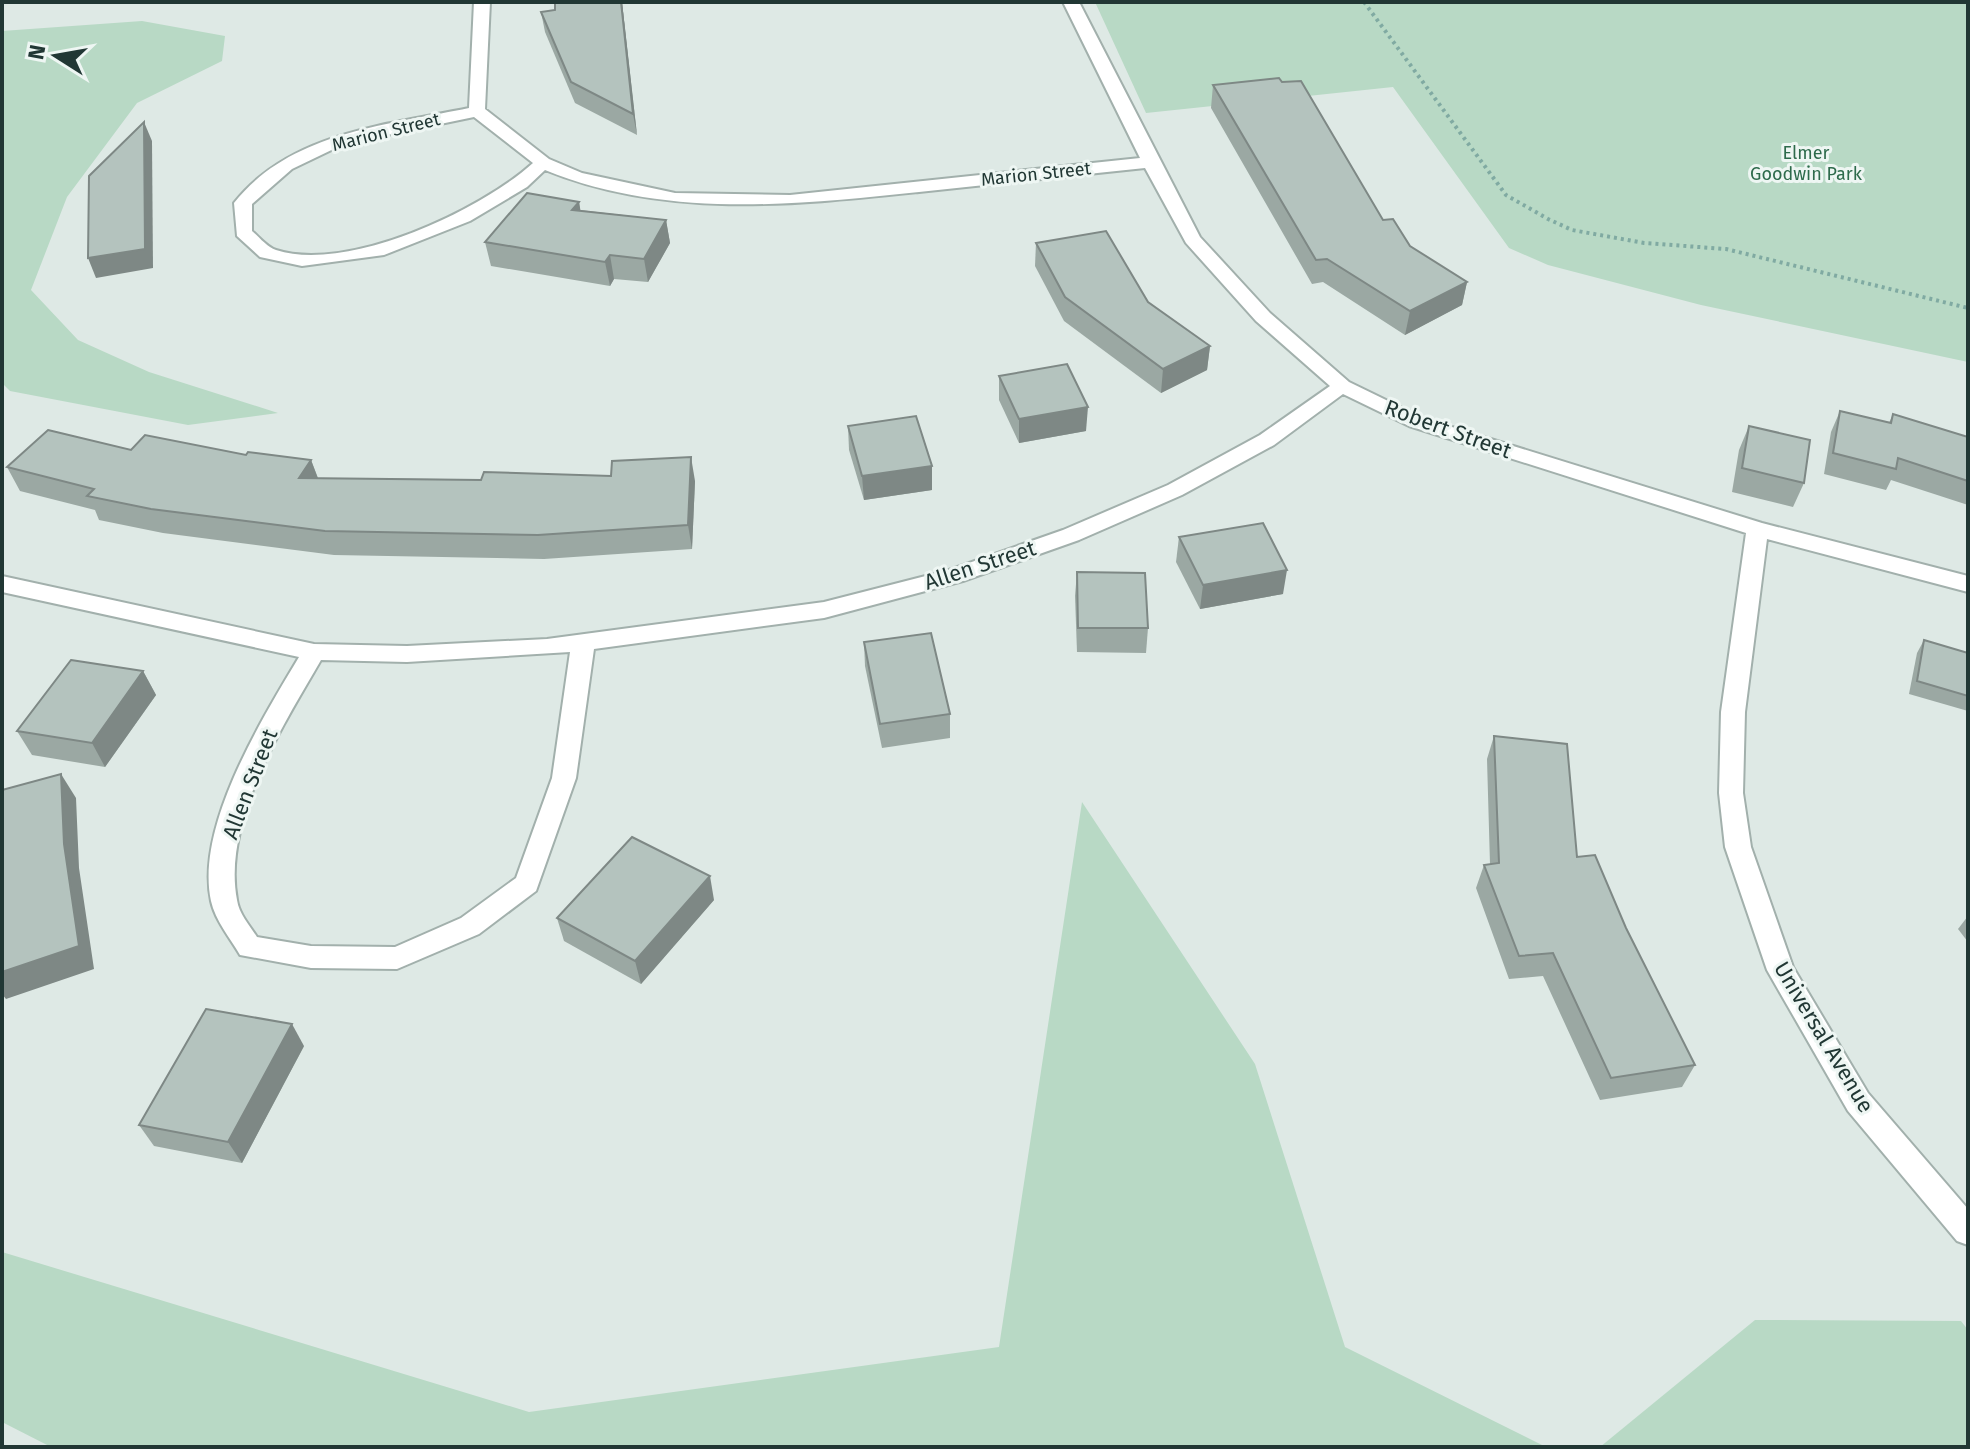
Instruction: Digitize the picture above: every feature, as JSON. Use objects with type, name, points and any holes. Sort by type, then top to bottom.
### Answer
[{"type":"street","points":[[477,111],[482,2]]},
{"type":"street","name":"Robert Street","points":[[1071,2],[1192,239],[1263,317],[1342,386],[1416,422],[1757,529],[1968,584]]},
{"type":"street","name":"Marion Street","points":[[543,163],[521,183],[464,217],[384,250],[302,261],[266,253],[243,232],[243,203],[286,165],[339,140],[477,111],[543,163],[577,177],[675,198],[790,200],[1150,162]]},
{"type":"street","name":"Allen Street","points":[[2,584],[314,652],[407,654],[547,647],[824,610],[955,576],[1071,535],[1175,490],[1267,440],[1342,386]]},
{"type":"street","name":"Universal Avenue","points":[[1757,529],[1733,712],[1731,793],[1738,847],[1781,970],[1858,1102],[1968,1231]]},
{"type":"street","name":"Allen Street","points":[[314,652],[264,738],[226,836],[223,900],[249,947],[311,957],[397,958],[470,926],[527,884],[564,778],[583,642]]},
{"type":"path","points":[[1364,2],[1506,195],[1548,219],[1572,230],[1644,243],[1726,249],[1968,308]]},
{"type":"green space","name":"Elmer Goodwin Park","points":[[1095,2],[1968,2],[1968,362],[1701,305],[1548,265],[1509,248],[1393,87],[1146,113]]},
{"type":"green space","points":[[142,21],[225,36],[222,61],[137,103],[67,197],[31,290],[78,340],[149,372],[278,413],[188,425],[10,391],[2,383],[2,31]]},
{"type":"green space","points":[[1082,802],[1255,1064],[1345,1347],[1546,1447],[51,1447],[2,1422],[2,1252],[529,1412],[999,1347]]},
{"type":"green space","points":[[1755,1320],[1961,1321],[1968,1330],[1968,1447],[1600,1447]]},
{"type":"building","points":[[555,2],[621,2],[633,114],[571,82],[541,12],[555,10]]},
{"type":"building","points":[[1279,78],[1282,82],[1301,81],[1383,220],[1393,219],[1410,246],[1467,282],[1410,311],[1327,259],[1316,260],[1213,85]]},
{"type":"building","points":[[144,122],[145,249],[88,258],[89,176]]},
{"type":"building","points":[[527,193],[579,202],[572,210],[666,220],[644,259],[610,255],[605,262],[485,242]]},
{"type":"building","points":[[1106,231],[1148,302],[1210,346],[1163,369],[1065,297],[1036,243]]},
{"type":"building","points":[[1067,364],[1088,407],[1019,419],[999,376]]},
{"type":"building","points":[[1840,411],[1891,423],[1893,414],[1968,437],[1968,481],[1898,458],[1896,469],[1833,453]]},
{"type":"building","points":[[916,416],[932,466],[862,476],[848,426]]},
{"type":"building","points":[[1749,426],[1810,440],[1804,483],[1742,468]]},
{"type":"building","points":[[48,430],[131,450],[145,435],[246,455],[248,452],[311,460],[299,478],[481,480],[484,472],[611,476],[612,461],[691,457],[688,525],[538,535],[325,531],[151,509],[87,496],[94,489],[7,467]]},
{"type":"building","points":[[1263,523],[1287,570],[1203,585],[1179,537]]},
{"type":"building","points":[[1077,572],[1145,573],[1148,628],[1078,628]]},
{"type":"building","points":[[931,633],[950,714],[880,724],[864,642]]},
{"type":"building","points":[[1924,640],[1968,653],[1968,696],[1917,681]]},
{"type":"building","points":[[71,660],[143,671],[92,743],[17,731]]},
{"type":"building","points":[[1494,736],[1567,744],[1577,857],[1595,855],[1626,928],[1695,1065],[1611,1078],[1553,953],[1519,956],[1484,865],[1499,863]]},
{"type":"building","points":[[61,774],[64,844],[79,946],[2,972],[2,790]]},
{"type":"building","points":[[632,837],[710,876],[635,961],[557,918]]},
{"type":"building","points":[[206,1009],[292,1024],[228,1142],[139,1125]]}]
